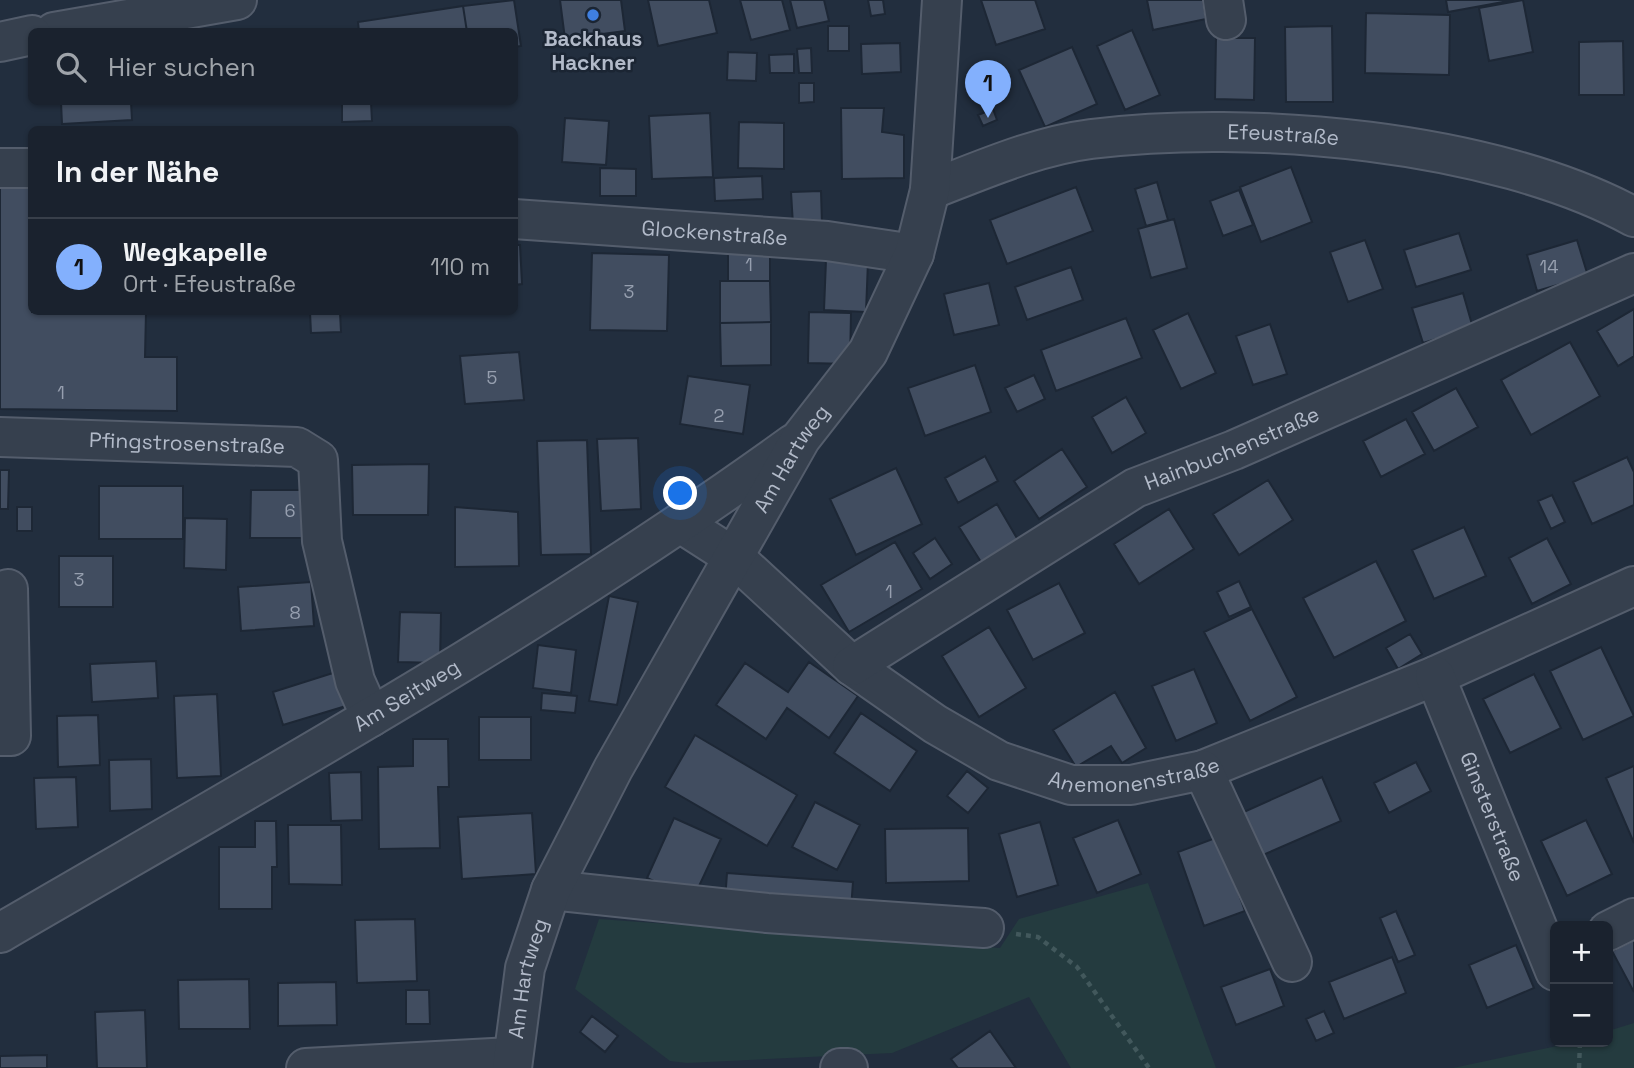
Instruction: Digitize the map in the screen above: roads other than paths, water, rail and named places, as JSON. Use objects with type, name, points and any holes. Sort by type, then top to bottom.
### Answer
[{"type":"street","points":[[77,28],[237,0]]},
{"type":"street","name":"Am Hartweg","points":[[512,1063],[525,968],[551,890],[612,769],[735,558],[801,438],[868,352],[914,254],[930,190],[942,0]]},
{"type":"street","points":[[0,41],[28,36]]},
{"type":"street","name":"Efeustraße","points":[[930,190],[1011,159],[1089,139],[1201,131],[1397,146],[1514,169],[1634,217]]},
{"type":"street","points":[[0,168],[28,168]]},
{"type":"street","name":"Glockenstraße","points":[[518,219],[827,241],[914,254]]},
{"type":"street","name":"Hainbuchenstraße","points":[[852,666],[1135,488],[1234,450],[1634,272]]},
{"type":"street","name":"Pfingstrosenstraße","points":[[0,437],[297,447],[318,460],[322,541],[355,681],[371,717]]},
{"type":"street","name":"Am Seitweg","points":[[0,933],[371,717],[682,524],[801,438]]},
{"type":"street","name":"Anemonenstraße","points":[[682,524],[735,558],[852,666],[935,724],[999,761],[1071,785],[1131,785],[1203,770],[1435,676],[1634,586]]},
{"type":"street","points":[[0,736],[11,736],[8,589]]},
{"type":"street","name":"Ginsterstraße","points":[[1435,676],[1550,951]]},
{"type":"street","points":[[1203,770],[1292,962]]},
{"type":"street","name":"Am Hartweg","points":[[551,890],[767,913],[984,928]]},
{"type":"street","points":[[1613,928],[1634,918]]},
{"type":"street","points":[[306,1068],[512,1063]]},
{"type":"street","points":[[840,1068],[848,1068]]},
{"type":"place","name":"Backhaus Hackner","points":[[593,15]]},
{"type":"place","name":"Wegkapelle","points":[[988,118]]}]
